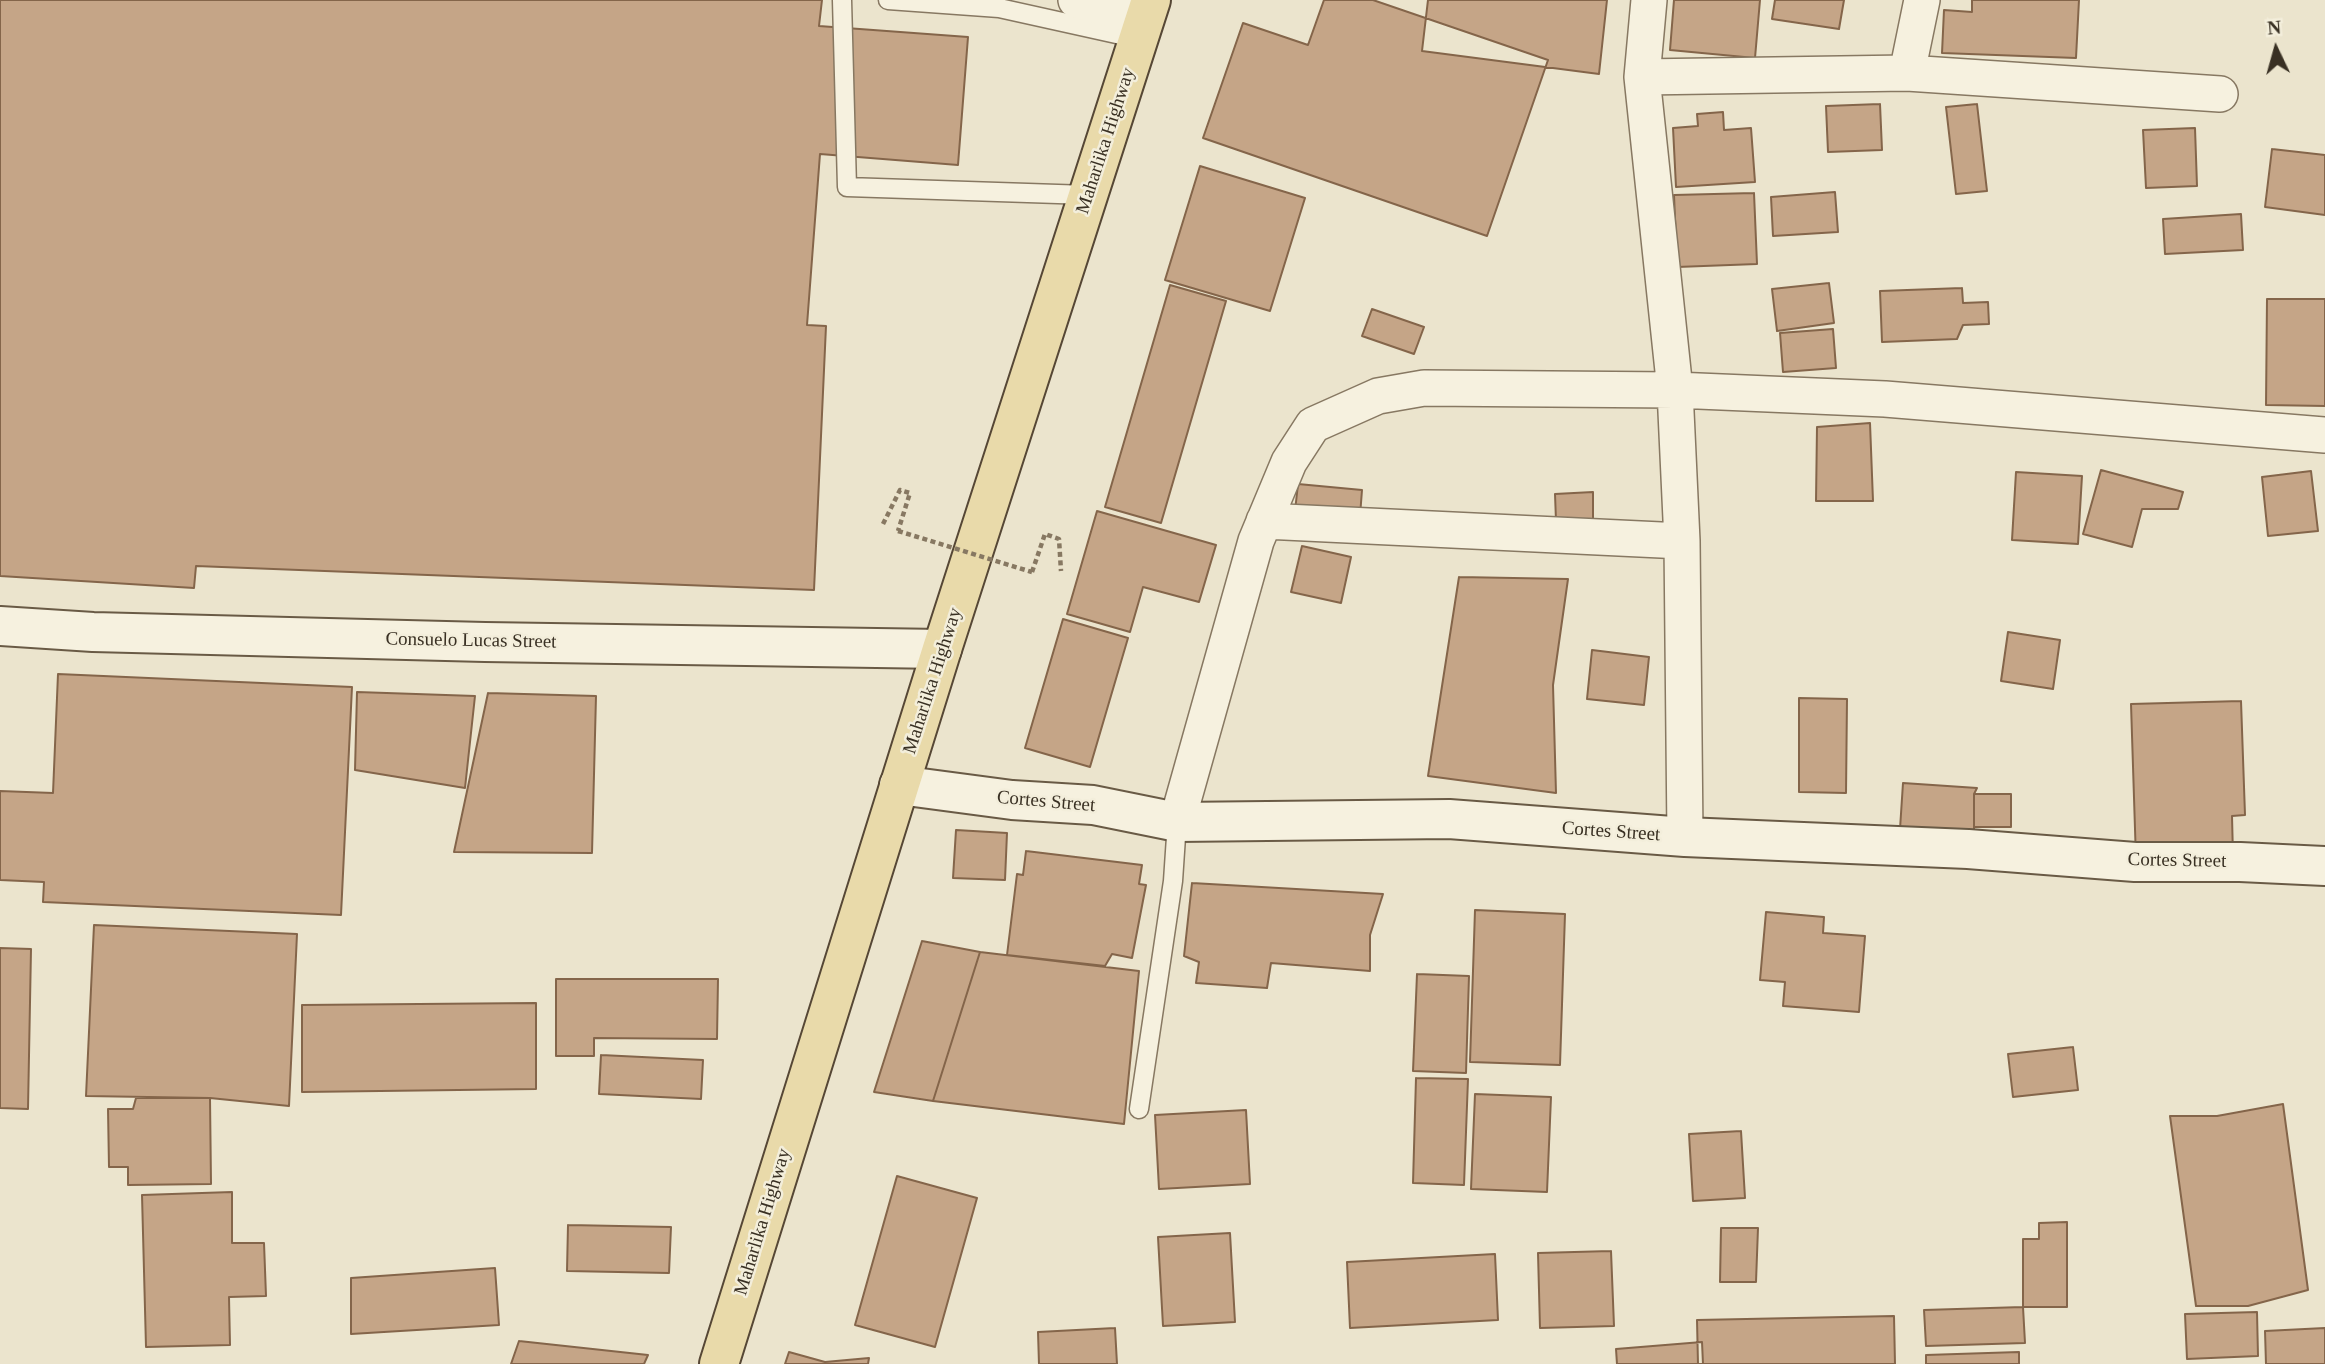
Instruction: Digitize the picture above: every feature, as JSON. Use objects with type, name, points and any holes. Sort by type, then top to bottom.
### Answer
[{"type":"main road","name":"Maharlika Highway","points":[[719,1364],[942,649],[1145,20]]},
{"type":"street","points":[[1076,0],[1145,20]]},
{"type":"street","points":[[1649,0],[1642,77],[1675,390],[1682,541],[1685,837]]},
{"type":"street","points":[[1907,73],[1922,0]]},
{"type":"street","points":[[1642,77],[1907,73],[2220,94]]},
{"type":"street","points":[[1177,822],[1256,541],[1289,463],[1313,425],[1378,396],[1424,388],[1675,390],[1885,399],[2325,435]]},
{"type":"street","points":[[1264,521],[1682,541]]},
{"type":"street","name":"Consuelo Lucas Street","points":[[0,626],[93,632],[485,642],[942,649]]},
{"type":"street","name":"Cortes Street","points":[[900,785],[1012,800],[1093,805],[1177,822],[1450,819],[1685,837],[1968,849],[2135,862],[2240,862],[2325,866]]},
{"type":"lane","points":[[842,0],[846,187],[1088,195]]},
{"type":"lane","points":[[888,0],[1145,20]]},
{"type":"lane","points":[[1139,1109],[1172,881],[1177,822]]},
{"type":"path","points":[[883,524],[900,491],[910,493],[898,531],[1032,572],[1045,534],[1059,539],[1061,570]]},
{"type":"building","points":[[0,0],[822,0],[819,26],[968,37],[958,165],[820,154],[807,325],[826,326],[814,590],[196,566],[194,588],[0,576]]},
{"type":"building","points":[[1324,0],[1373,0],[1548,60],[1487,236],[1203,138],[1243,23],[1308,45]]},
{"type":"building","points":[[1428,0],[1607,0],[1599,74],[1422,51]]},
{"type":"building","points":[[1674,0],[1760,0],[1755,58],[1670,50]]},
{"type":"building","points":[[1775,0],[1844,0],[1839,29],[1772,19]]},
{"type":"building","points":[[1972,0],[2079,0],[2076,58],[1942,53],[1944,10],[1972,12]]},
{"type":"building","points":[[1880,104],[1882,150],[1828,152],[1826,106]]},
{"type":"building","points":[[1977,104],[1987,191],[1956,194],[1946,107]]},
{"type":"building","points":[[1723,112],[1724,130],[1751,128],[1755,182],[1676,187],[1673,128],[1698,126],[1697,114]]},
{"type":"building","points":[[2195,128],[2197,186],[2146,188],[2143,130]]},
{"type":"building","points":[[2272,149],[2325,155],[2325,215],[2265,207]]},
{"type":"building","points":[[1200,166],[1305,198],[1270,311],[1165,280]]},
{"type":"building","points":[[1835,192],[1838,232],[1773,236],[1771,197]]},
{"type":"building","points":[[1754,193],[1757,264],[1677,267],[1674,195]]},
{"type":"building","points":[[2241,214],[2243,250],[2165,254],[2163,219]]},
{"type":"building","points":[[1829,283],[1834,323],[1777,331],[1772,289]]},
{"type":"building","points":[[1170,285],[1226,301],[1161,523],[1105,507]]},
{"type":"building","points":[[1962,288],[1963,303],[1988,302],[1989,324],[1963,325],[1957,339],[1882,342],[1880,291]]},
{"type":"building","points":[[2267,299],[2325,299],[2325,406],[2266,405]]},
{"type":"building","points":[[1372,309],[1424,327],[1414,354],[1362,336]]},
{"type":"building","points":[[1833,329],[1836,368],[1783,372],[1780,333]]},
{"type":"building","points":[[1870,423],[1873,501],[1816,501],[1817,427]]},
{"type":"building","points":[[2101,470],[2183,492],[2178,509],[2142,509],[2132,547],[2083,534]]},
{"type":"building","points":[[2311,471],[2318,531],[2268,536],[2262,477]]},
{"type":"building","points":[[2016,472],[2082,476],[2078,544],[2012,540]]},
{"type":"building","points":[[1298,484],[1362,490],[1360,516],[1295,511]]},
{"type":"building","points":[[1593,492],[1593,520],[1556,521],[1555,494]]},
{"type":"building","points":[[1097,511],[1216,545],[1199,602],[1143,587],[1130,632],[1067,614]]},
{"type":"building","points":[[1302,546],[1351,557],[1341,603],[1291,592]]},
{"type":"building","points":[[1459,577],[1568,579],[1553,685],[1556,793],[1428,776]]},
{"type":"building","points":[[1063,619],[1128,638],[1090,767],[1025,748]]},
{"type":"building","points":[[2008,632],[2060,640],[2053,689],[2001,681]]},
{"type":"building","points":[[1592,650],[1649,657],[1644,705],[1587,699]]},
{"type":"building","points":[[58,674],[352,687],[341,915],[43,902],[44,882],[0,880],[0,791],[53,793]]},
{"type":"building","points":[[357,692],[475,696],[465,788],[355,770]]},
{"type":"building","points":[[488,693],[596,696],[592,853],[454,852]]},
{"type":"building","points":[[1799,698],[1847,699],[1846,793],[1799,792]]},
{"type":"building","points":[[2241,701],[2245,815],[2232,816],[2233,856],[2136,860],[2131,704]]},
{"type":"building","points":[[1903,783],[1977,788],[1974,794],[1974,833],[1900,829]]},
{"type":"building","points":[[1974,794],[2011,794],[2011,827],[1974,827]]},
{"type":"building","points":[[956,830],[1007,833],[1005,880],[953,878]]},
{"type":"building","points":[[1026,851],[1142,865],[1139,884],[1146,885],[1132,958],[1112,954],[1105,966],[1007,955],[1017,874],[1023,875]]},
{"type":"building","points":[[1192,883],[1383,894],[1370,935],[1370,971],[1271,963],[1267,988],[1196,983],[1199,962],[1184,956]]},
{"type":"building","points":[[1475,910],[1565,914],[1560,1065],[1470,1062]]},
{"type":"building","points":[[1766,912],[1824,917],[1823,933],[1865,936],[1859,1012],[1783,1006],[1785,982],[1760,980]]},
{"type":"building","points":[[94,925],[297,934],[289,1106],[210,1098],[86,1096]]},
{"type":"building","points":[[922,941],[980,952],[933,1101],[874,1092]]},
{"type":"building","points":[[0,948],[31,949],[28,1109],[0,1108]]},
{"type":"building","points":[[980,952],[1139,971],[1124,1124],[933,1101]]},
{"type":"building","points":[[1417,974],[1469,976],[1466,1073],[1413,1071]]},
{"type":"building","points":[[556,979],[718,979],[717,1039],[594,1038],[594,1056],[556,1056]]},
{"type":"building","points":[[536,1003],[536,1089],[302,1092],[302,1005]]},
{"type":"building","points":[[2073,1047],[2078,1090],[2013,1097],[2008,1054]]},
{"type":"building","points":[[601,1055],[703,1060],[701,1099],[599,1094]]},
{"type":"building","points":[[1416,1078],[1468,1079],[1464,1185],[1413,1183]]},
{"type":"building","points":[[1475,1094],[1551,1097],[1547,1192],[1471,1189]]},
{"type":"building","points":[[136,1098],[210,1098],[211,1184],[128,1185],[128,1167],[109,1167],[108,1109],[133,1109]]},
{"type":"building","points":[[2283,1104],[2308,1290],[2248,1306],[2196,1306],[2170,1116],[2217,1116]]},
{"type":"building","points":[[1246,1110],[1250,1184],[1159,1189],[1155,1115]]},
{"type":"building","points":[[1741,1131],[1745,1198],[1693,1201],[1689,1134]]},
{"type":"building","points":[[897,1176],[977,1198],[935,1347],[855,1325]]},
{"type":"building","points":[[232,1192],[232,1243],[264,1243],[266,1296],[229,1297],[230,1345],[146,1347],[142,1195]]},
{"type":"building","points":[[2067,1222],[2067,1307],[2023,1307],[2023,1239],[2039,1239],[2039,1223]]},
{"type":"building","points":[[568,1225],[671,1227],[669,1273],[567,1271]]},
{"type":"building","points":[[1721,1228],[1758,1228],[1756,1282],[1720,1282]]},
{"type":"building","points":[[1230,1233],[1235,1322],[1163,1326],[1158,1237]]},
{"type":"building","points":[[1611,1251],[1614,1326],[1540,1328],[1538,1253]]},
{"type":"building","points":[[1495,1254],[1498,1320],[1350,1328],[1347,1262]]},
{"type":"building","points":[[495,1268],[499,1325],[351,1334],[351,1278]]},
{"type":"building","points":[[2023,1307],[2025,1343],[1926,1346],[1924,1310]]},
{"type":"building","points":[[2257,1312],[2258,1356],[2187,1359],[2185,1314]]},
{"type":"building","points":[[1894,1316],[1895,1364],[1698,1364],[1697,1320]]},
{"type":"building","points":[[1115,1328],[1117,1364],[1039,1364],[1038,1332]]},
{"type":"building","points":[[2325,1328],[2325,1364],[2266,1364],[2265,1331]]},
{"type":"building","points":[[519,1341],[648,1355],[644,1364],[511,1364]]},
{"type":"building","points":[[1702,1342],[1703,1364],[1617,1364],[1616,1349]]},
{"type":"building","points":[[789,1352],[825,1362],[869,1358],[868,1364],[785,1364]]},
{"type":"building","points":[[2019,1352],[2019,1364],[1926,1364],[1926,1355]]}]
